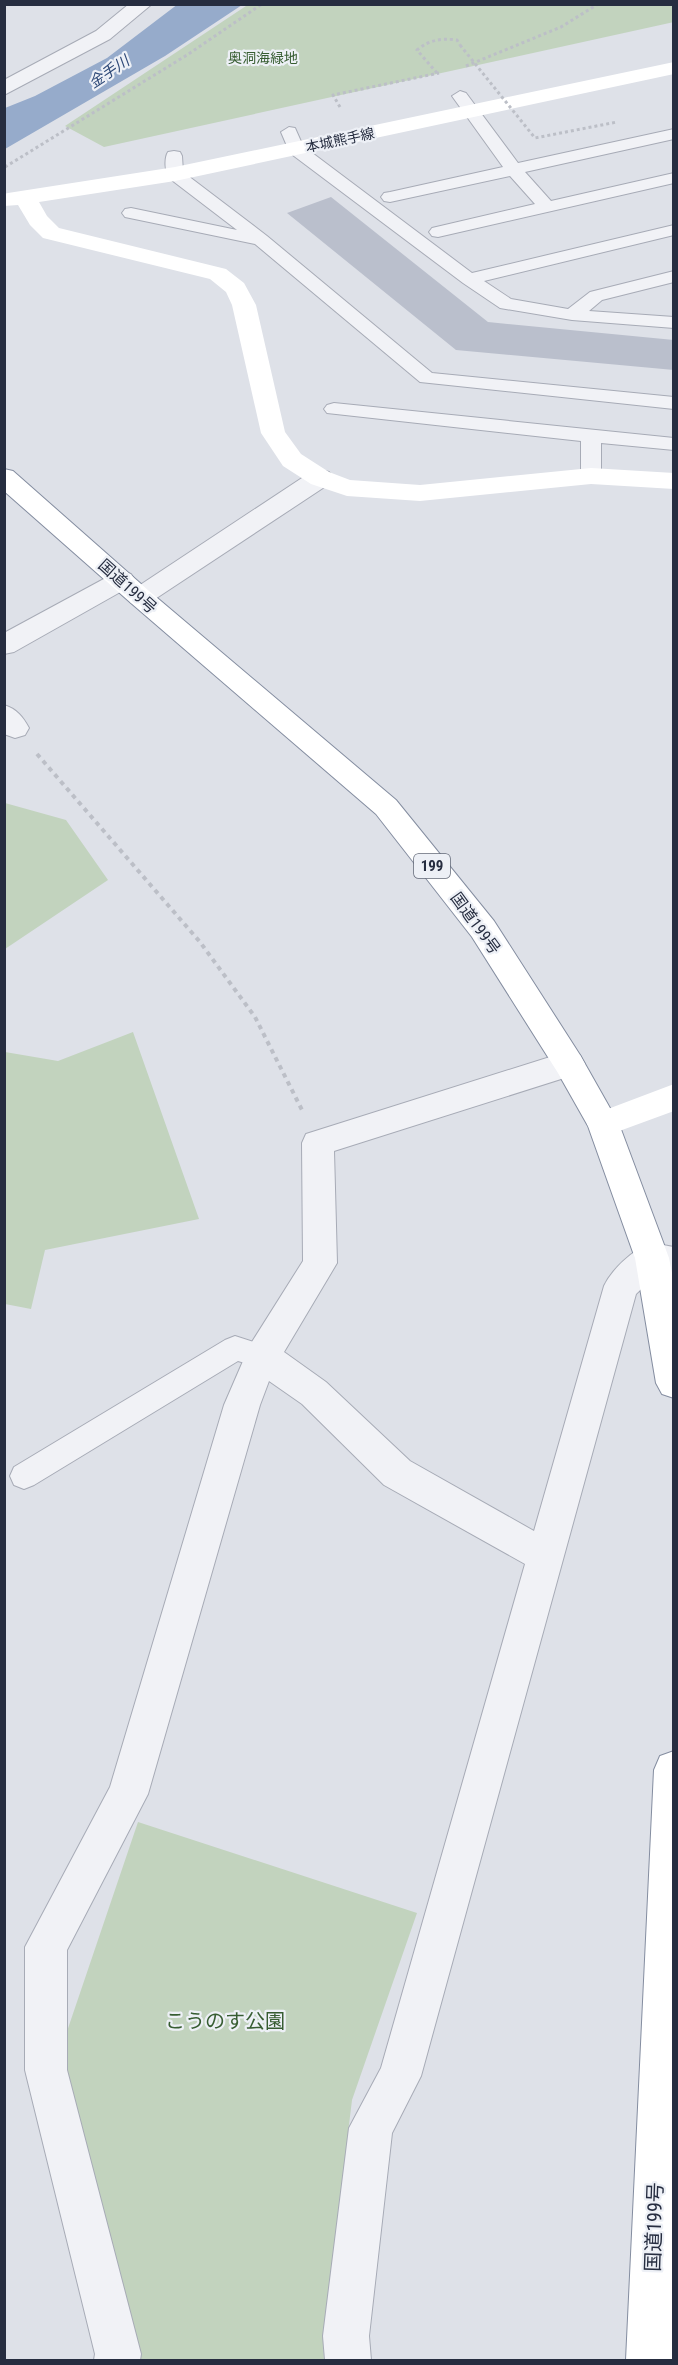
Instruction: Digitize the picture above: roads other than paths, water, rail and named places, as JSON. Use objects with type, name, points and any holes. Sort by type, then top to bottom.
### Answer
[{"type":"main road","name":"本城熊手線","points":[[293,140],[348,120],[466,104],[674,51]]},
{"type":"main road","name":"本城熊手線","points":[[15,199],[466,104],[674,68]]},
{"type":"main road","name":"本城熊手線","points":[[4,181],[175,165]]},
{"type":"main road","points":[[15,199],[51,233],[218,274],[236,288],[244,305],[273,433],[292,460],[320,478],[348,488],[420,493],[591,476],[674,481]]},
{"type":"main road","name":"国道199号","points":[[4,477],[386,807],[483,929],[570,1064],[603,1124],[663,1259],[674,1383]]},
{"type":"main road","points":[[603,1124],[674,1097]]},
{"type":"main road","name":"国道199号","points":[[649,2361],[674,1770]]},
{"type":"street","points":[[4,89],[103,35],[142,4]]},
{"type":"street","points":[[4,645],[131,589],[320,478]]},
{"type":"street","points":[[117,2361],[118,2354],[46,2070],[46,1947],[128,1794],[242,1405],[262,1356],[320,1263],[318,1143],[570,1064]]},
{"type":"street","points":[[348,2361],[346,2336],[371,2128],[400,2076],[621,1286],[663,1259]]},
{"type":"street","points":[[262,1356],[314,1393],[397,1473],[546,1557]]},
{"type":"lane","points":[[466,104],[514,170],[547,207]]},
{"type":"lane","points":[[390,196],[674,134]]},
{"type":"lane","points":[[293,140],[469,279],[506,304],[572,315],[674,323]]},
{"type":"lane","points":[[175,165],[427,378],[674,403]]},
{"type":"lane","points":[[438,232],[674,178]]},
{"type":"lane","points":[[131,213],[261,240]]},
{"type":"lane","points":[[469,279],[674,230]]},
{"type":"lane","points":[[572,315],[596,296],[674,276]]},
{"type":"lane","points":[[334,409],[674,444]]},
{"type":"lane","points":[[591,435],[591,476]]},
{"type":"lane","points":[[24,1476],[235,1348],[262,1356]]},
{"type":"water","name":"金手川","points":[[178,4],[242,5],[165,56],[5,149],[5,108],[35,96],[107,58]]},
{"type":"park label","name":"奥洞海緑地","points":[[263,58]]},
{"type":"park label","name":"こうのす公園","points":[[225,2021]]}]
